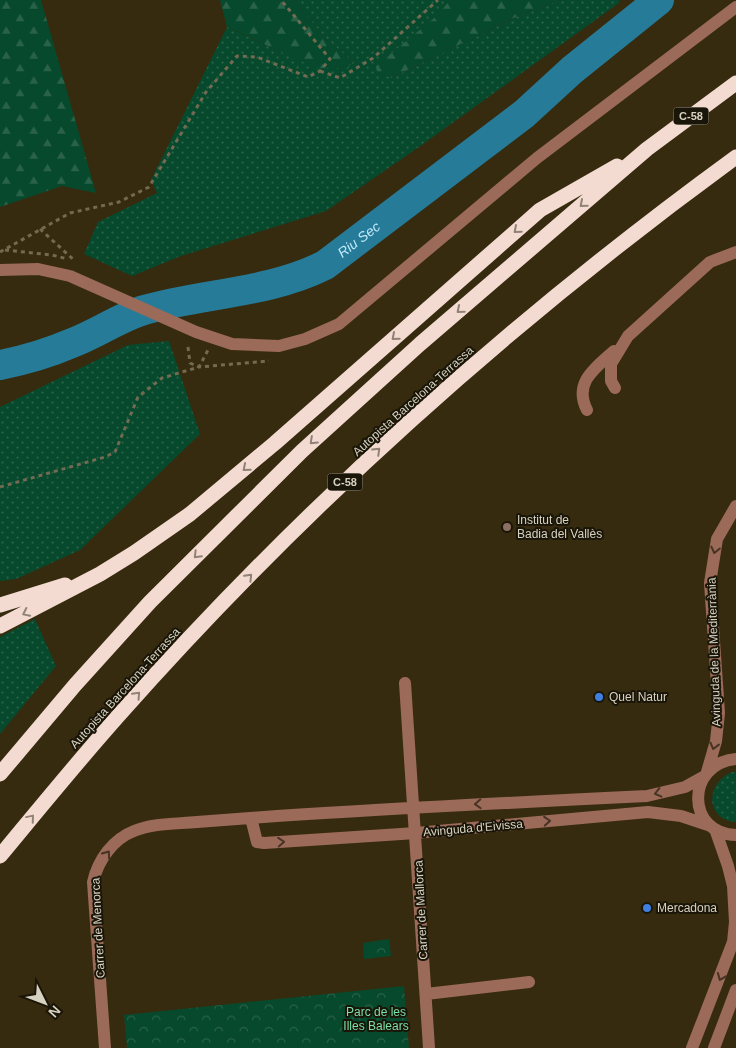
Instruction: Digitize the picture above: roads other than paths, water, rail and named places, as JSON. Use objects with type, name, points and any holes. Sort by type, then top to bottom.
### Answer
[{"type":"highway","name":"C-58","points":[[0,774],[75,685],[150,602],[302,451],[420,344],[647,149],[736,83]]},
{"type":"highway","points":[[0,626],[100,574],[134,553],[204,502],[275,443],[540,210],[647,149]]},
{"type":"highway","name":"Autopista Barcelona-Terrassa","points":[[0,856],[120,714],[191,637],[265,561],[385,444],[576,280],[736,157]]},
{"type":"highway","points":[[0,605],[100,574]]},
{"type":"street","points":[[0,270],[38,269],[70,276],[196,332],[232,344],[279,346],[305,339],[339,324],[537,158],[736,7]]},
{"type":"street","points":[[587,410],[581,395],[582,384],[628,336],[710,262],[736,252]]},
{"type":"street","points":[[615,388],[611,381],[611,364],[628,336]]},
{"type":"street","name":"Avinguda de la Mediterrània","points":[[692,1048],[733,942],[735,922],[728,866],[713,827],[702,814],[698,799],[716,742],[719,713],[710,583],[717,539],[736,506]]},
{"type":"street","name":"Carrer de Mallorca","points":[[406,683],[429,1048]]},
{"type":"street","name":"Avinguda d'Eivissa","points":[[736,759],[721,762],[705,775],[685,787],[647,796],[414,807],[255,818],[254,838],[257,842],[264,844],[416,833],[648,812],[681,816],[736,835]]},
{"type":"street","name":"Carrer de Menorca","points":[[105,1048],[93,882],[96,870],[118,840],[150,826],[255,818]]},
{"type":"street","points":[[426,994],[530,982]]},
{"type":"street","points":[[714,1048],[736,990]]},
{"type":"waterway","name":"Riu Sec","points":[[0,365],[37,356],[63,347],[141,311],[187,300],[257,288],[303,275],[325,265],[524,114],[572,70],[659,0]]},
{"type":"place","name":"Institut de Badia del Vallès","points":[[507,527]]},
{"type":"place","name":"Quel Natur","points":[[599,697]]},
{"type":"place","name":"Mercadona","points":[[647,908]]},
{"type":"park label","name":"Parc de les Illes Balears","points":[[376,1019]]}]
